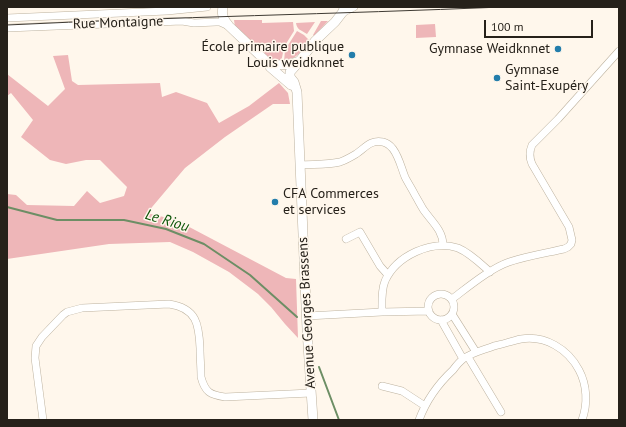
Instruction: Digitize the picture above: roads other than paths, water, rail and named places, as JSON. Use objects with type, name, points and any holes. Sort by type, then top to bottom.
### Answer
[{"type":"street","points":[[82,7],[83,15]]},
{"type":"street","name":"Rue Montaigne","points":[[7,18],[167,11],[207,7]]},
{"type":"street","points":[[223,7],[222,16],[229,26],[269,64],[270,67],[293,85]]},
{"type":"street","points":[[269,64],[283,66],[300,60],[315,41],[335,22],[344,10],[354,7]]},
{"type":"street","name":"Rue Montaigne","points":[[7,28],[182,21],[194,23],[220,22],[229,26]]},
{"type":"street","points":[[452,299],[490,272],[509,262],[564,249],[571,244],[572,240],[569,227],[532,164],[530,150],[532,145],[558,119],[619,51]]},
{"type":"street","name":"Avenue Georges Brassens","points":[[300,60],[290,72],[290,77],[297,92],[306,316],[313,420]]},
{"type":"street","points":[[300,165],[332,164],[341,162],[358,153],[370,143],[385,143],[394,150],[398,157],[414,194],[423,209],[438,228],[443,245]]},
{"type":"street","points":[[346,239],[360,232],[380,266],[388,275]]},
{"type":"street","points":[[382,312],[382,291],[388,275],[406,257],[422,248],[443,245],[457,248],[477,260],[490,272]]},
{"type":"street","points":[[443,294],[448,295],[452,299],[454,309],[452,314],[446,319],[436,319],[431,316],[428,311],[428,305],[433,296],[443,294]]},
{"type":"street","points":[[43,420],[35,358],[36,346],[42,337],[63,315],[74,309],[82,308],[169,304],[176,305],[188,311],[193,316],[199,332],[202,383],[208,392],[214,396],[225,397],[311,393]]},
{"type":"street","points":[[306,316],[428,311]]},
{"type":"street","points":[[452,314],[476,352]]},
{"type":"street","points":[[441,320],[501,412]]},
{"type":"street","points":[[419,420],[425,406],[434,392],[445,378],[465,358],[476,352],[522,339],[538,340],[550,343],[560,348],[576,365],[582,377],[585,391],[586,405],[582,420]]},
{"type":"street","points":[[382,386],[402,391],[425,406]]},
{"type":"waterway","name":"Le Riou","points":[[7,207],[57,220],[124,220],[166,229],[204,244],[250,275],[297,317]]},
{"type":"waterway","name":"Le Riou","points":[[319,367],[339,420]]},
{"type":"tram line","points":[[7,25],[502,7]]},
{"type":"place","name":"Gymnase Weidknnet","points":[[558,49]]},
{"type":"place","name":"École primaire publique Louis weidknnet","points":[[352,55]]},
{"type":"place","name":"Gymnase Saint-Exupéry","points":[[497,78]]},
{"type":"place","name":"CFA Commerces et services","points":[[275,202]]}]
